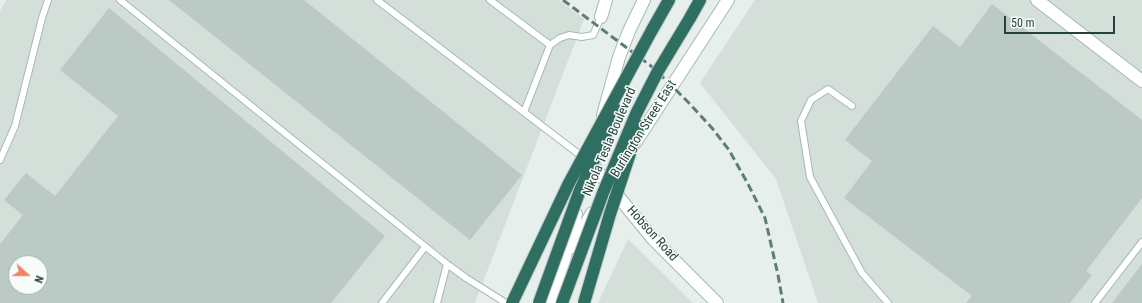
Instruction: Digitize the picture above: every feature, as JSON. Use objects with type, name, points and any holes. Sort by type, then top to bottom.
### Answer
[{"type":"highway","name":"Nikola Tesla Boulevard","points":[[539,303],[580,190],[635,71],[652,30],[669,0]]},
{"type":"highway","name":"Nikola Tesla Boulevard","points":[[562,303],[603,193],[636,114],[658,71],[700,0]]},
{"type":"highway","points":[[584,303],[610,214],[640,124],[690,18]]},
{"type":"highway","points":[[512,303],[569,183],[652,30]]},
{"type":"main road","points":[[601,18],[606,0]]},
{"type":"main road","name":"Burlington Street East","points":[[549,303],[564,260],[619,57],[629,31],[644,0]]},
{"type":"main road","name":"Burlington Street East","points":[[564,260],[609,185],[728,0]]},
{"type":"main road","points":[[1038,0],[1142,81]]},
{"type":"main road","name":"Hobson Road","points":[[590,162],[653,239],[717,303]]},
{"type":"lane","points":[[0,160],[15,126],[48,0]]},
{"type":"lane","points":[[120,0],[425,247],[466,278],[506,303]]},
{"type":"lane","points":[[377,0],[590,162]]},
{"type":"lane","points":[[490,0],[550,45]]},
{"type":"lane","points":[[524,112],[550,45],[560,38],[569,35],[582,37],[594,35],[601,18]]},
{"type":"lane","points":[[852,106],[828,89],[811,100],[801,121],[810,177],[862,273],[888,303]]},
{"type":"lane","points":[[1095,303],[1142,242]]},
{"type":"lane","points":[[382,303],[425,247]]},
{"type":"lane","points":[[437,303],[447,264]]},
{"type":"shaded area","points":[[6,0],[559,0],[584,19],[475,303],[0,303],[0,11]]},
{"type":"shaded area","points":[[755,0],[1142,0],[1142,303],[818,303],[776,179],[700,83]]},
{"type":"shaded area","points":[[628,239],[693,303],[598,303]]},
{"type":"building","points":[[169,0],[304,0],[522,175],[470,240]]},
{"type":"building","points":[[992,4],[1142,120],[1142,198],[1086,271],[1092,275],[1070,303],[966,303],[972,296],[844,198],[872,161],[845,140],[864,115],[933,26],[960,47]]},
{"type":"building","points":[[109,8],[385,236],[331,303],[0,303],[0,244],[23,215],[4,200],[26,173],[55,196],[118,116],[60,70]]},
{"type":"building","points":[[1142,264],[1142,303],[1112,303]]},
{"type":"railway","points":[[563,0],[651,66],[689,103],[712,128],[729,150],[765,218],[783,303]]}]
